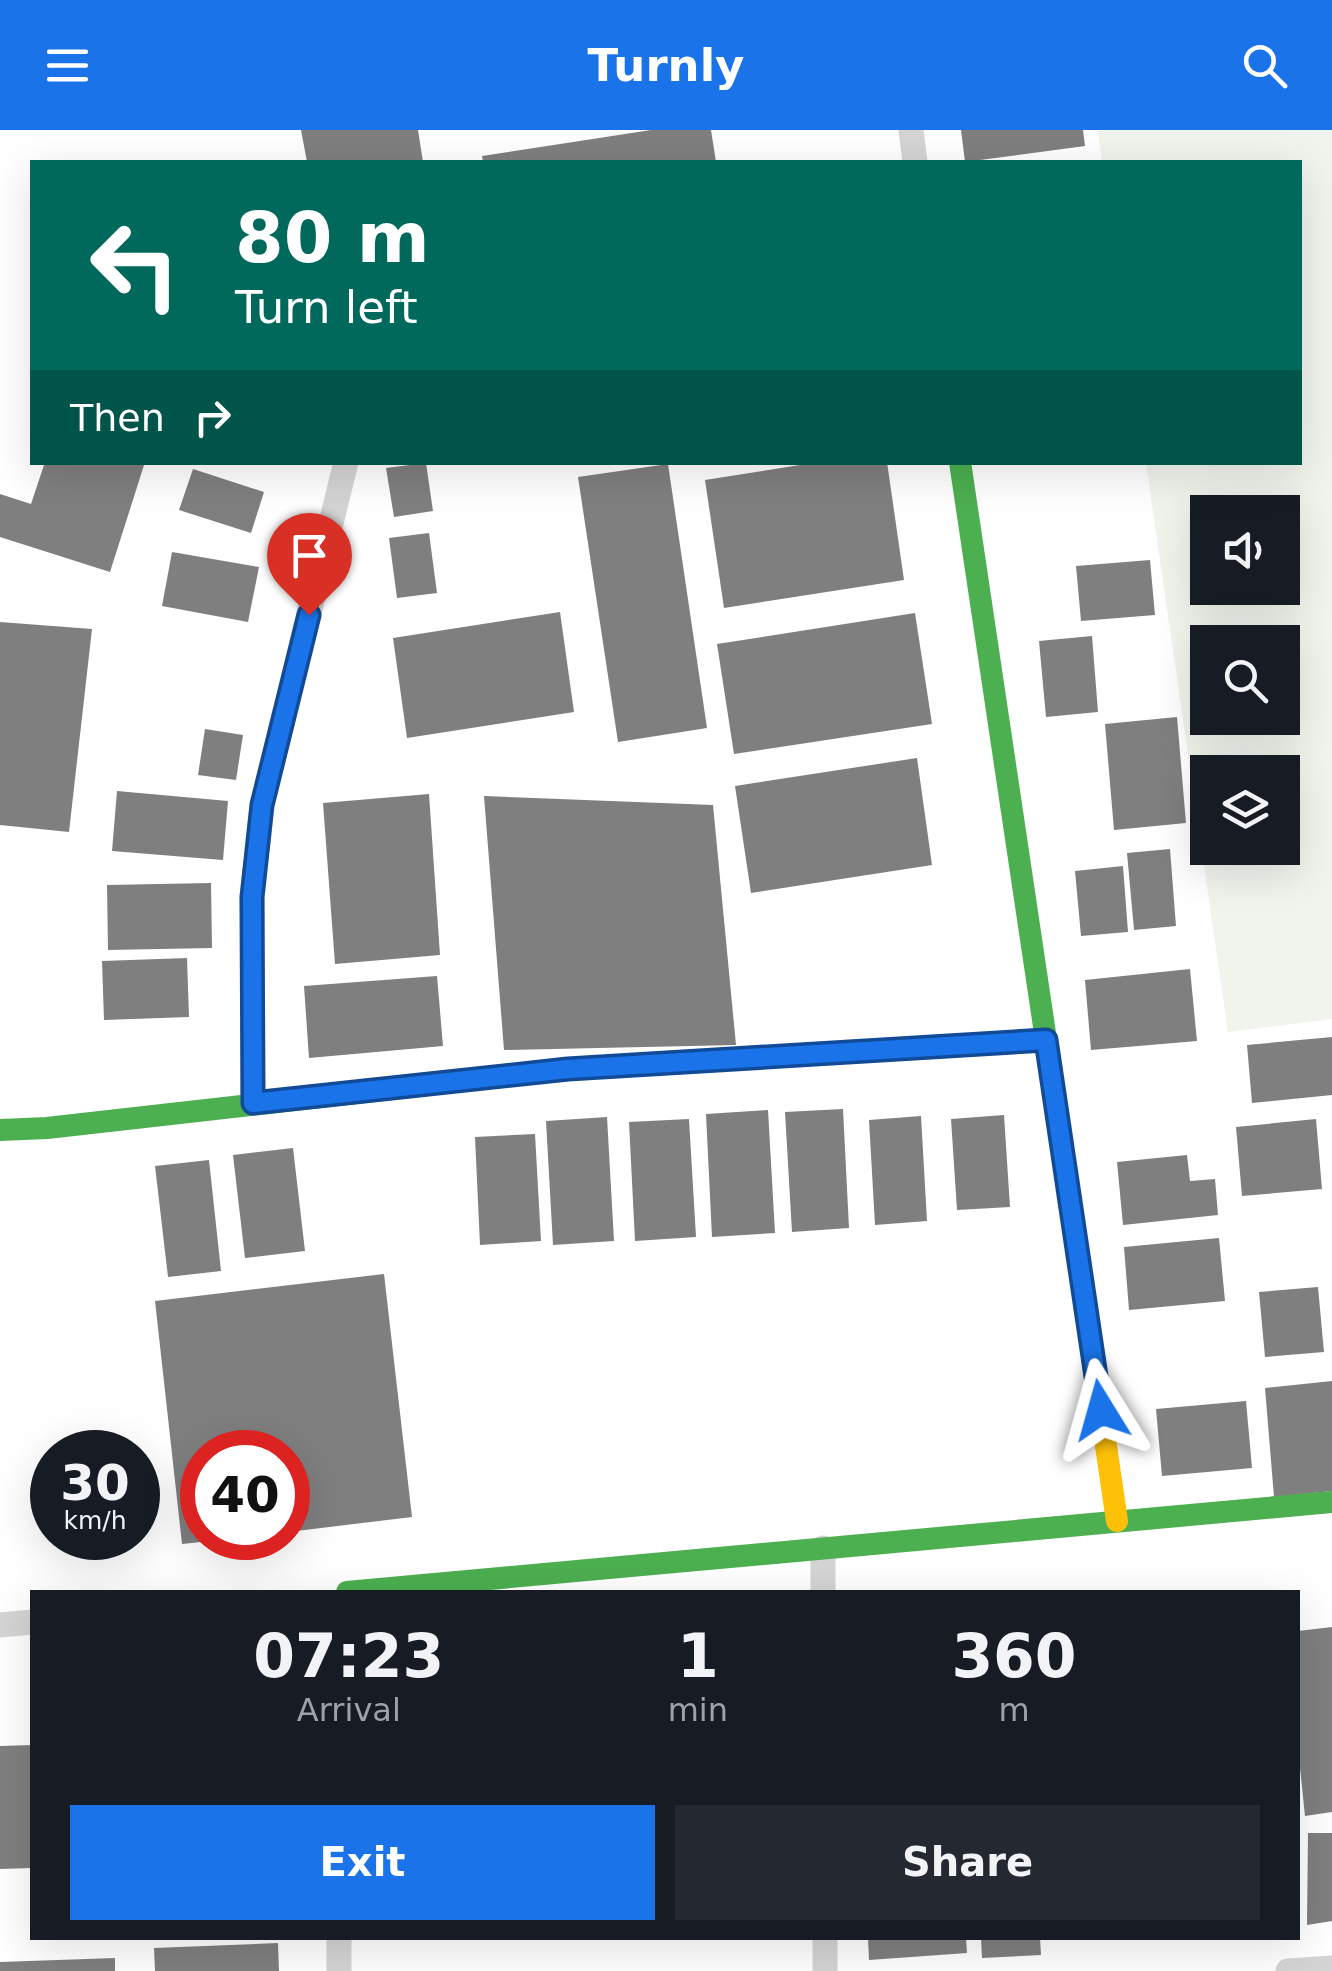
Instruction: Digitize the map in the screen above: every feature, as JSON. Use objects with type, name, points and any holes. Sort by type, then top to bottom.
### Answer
[{"type":"street","points":[[911,130],[916,160]]},
{"type":"street","points":[[253,1103],[252,897],[262,805],[345,465]]},
{"type":"street","points":[[960,465],[1117,1521]]},
{"type":"street","points":[[0,1130],[47,1128],[568,1069],[1046,1040]]},
{"type":"street","points":[[369,1590],[1332,1502]]},
{"type":"street","points":[[823,1548],[823,1590]]},
{"type":"street","points":[[0,1625],[30,1622]]},
{"type":"street","points":[[339,1940],[339,1971]]},
{"type":"street","points":[[825,1940],[825,1971]]},
{"type":"street","points":[[1288,1971],[1332,1968]]},
{"type":"shaded area","points":[[1098,130],[1332,130],[1332,1019],[1228,1032],[1204,865],[1300,865],[1300,755],[1190,755],[1190,768],[1146,465],[1302,465],[1302,160],[1102,160]]},
{"type":"building","points":[[301,130],[418,130],[423,160],[307,160]]},
{"type":"building","points":[[651,130],[711,130],[716,160],[483,160],[482,156]]},
{"type":"building","points":[[961,130],[1083,130],[1085,146],[965,160]]},
{"type":"building","points":[[44,465],[144,465],[110,572],[0,537],[0,494],[31,504]]},
{"type":"building","points":[[426,465],[433,511],[394,517],[386,468]]},
{"type":"building","points":[[668,465],[707,728],[618,742],[578,477]]},
{"type":"building","points":[[800,465],[887,465],[904,580],[724,608],[705,480]]},
{"type":"building","points":[[193,469],[264,492],[251,533],[179,510]]},
{"type":"building","points":[[429,533],[437,593],[397,598],[389,538]]},
{"type":"building","points":[[172,552],[259,567],[248,622],[162,606]]},
{"type":"building","points":[[1150,560],[1155,615],[1081,621],[1076,566]]},
{"type":"building","points":[[560,612],[574,712],[407,738],[393,638]]},
{"type":"building","points":[[915,613],[932,724],[734,754],[717,644]]},
{"type":"building","points":[[0,622],[92,629],[69,832],[0,825]]},
{"type":"building","points":[[1092,636],[1098,712],[1046,717],[1039,641]]},
{"type":"building","points":[[1177,717],[1186,823],[1114,830],[1105,724]]},
{"type":"building","points":[[205,729],[243,735],[236,780],[198,775]]},
{"type":"building","points":[[917,758],[932,865],[751,893],[735,786]]},
{"type":"building","points":[[117,791],[228,801],[223,860],[112,851]]},
{"type":"building","points":[[429,794],[440,955],[335,964],[323,803]]},
{"type":"building","points":[[484,796],[713,805],[736,1045],[504,1050]]},
{"type":"building","points":[[1170,849],[1176,926],[1134,930],[1127,853]]},
{"type":"building","points":[[1123,866],[1128,932],[1081,936],[1075,871]]},
{"type":"building","points":[[211,883],[212,948],[108,950],[107,885]]},
{"type":"building","points":[[187,958],[189,1017],[104,1020],[102,961]]},
{"type":"building","points":[[1190,969],[1197,1041],[1091,1050],[1085,980]]},
{"type":"building","points":[[437,976],[443,1046],[309,1058],[304,986]]},
{"type":"building","points":[[1332,1037],[1332,1095],[1252,1103],[1247,1045]]},
{"type":"building","points":[[843,1109],[849,1228],[792,1232],[785,1112]]},
{"type":"building","points":[[768,1110],[775,1233],[712,1237],[706,1114]]},
{"type":"building","points":[[1004,1115],[1010,1207],[957,1210],[951,1119]]},
{"type":"building","points":[[921,1116],[927,1221],[875,1225],[869,1120]]},
{"type":"building","points":[[607,1117],[614,1241],[553,1245],[546,1121]]},
{"type":"building","points":[[689,1119],[696,1237],[635,1241],[629,1122]]},
{"type":"building","points":[[1316,1119],[1322,1189],[1242,1196],[1236,1127]]},
{"type":"building","points":[[535,1134],[541,1241],[480,1245],[475,1137]]},
{"type":"building","points":[[293,1148],[305,1251],[245,1258],[233,1155]]},
{"type":"building","points":[[1187,1155],[1190,1181],[1215,1179],[1218,1215],[1123,1225],[1117,1162]]},
{"type":"building","points":[[209,1160],[221,1271],[168,1277],[155,1166]]},
{"type":"building","points":[[1219,1238],[1225,1301],[1129,1310],[1124,1247]]},
{"type":"building","points":[[384,1274],[412,1517],[310,1529],[310,1430],[180,1430],[180,1526],[155,1301]]},
{"type":"building","points":[[1318,1287],[1324,1352],[1265,1357],[1259,1292]]},
{"type":"building","points":[[1332,1381],[1332,1491],[1274,1497],[1265,1388]]},
{"type":"building","points":[[1246,1401],[1252,1468],[1162,1476],[1156,1409]]},
{"type":"building","points":[[1332,1627],[1332,1812],[1305,1816],[1300,1767],[1300,1631]]},
{"type":"building","points":[[30,1745],[30,1868],[0,1869],[0,1746]]},
{"type":"building","points":[[1308,1833],[1332,1833],[1332,1921],[1307,1925]]},
{"type":"building","points":[[868,1940],[966,1940],[967,1953],[869,1960]]},
{"type":"building","points":[[981,1940],[1040,1940],[1041,1955],[982,1958]]},
{"type":"building","points":[[278,1943],[279,1971],[155,1971],[154,1948]]},
{"type":"building","points":[[115,1958],[115,1971],[0,1971],[0,1962]]},
{"type":"traffic: fast","points":[[960,465],[1074,1228]]},
{"type":"traffic: fast","points":[[0,1130],[47,1128],[568,1069],[736,1059]]},
{"type":"traffic: fast","points":[[369,1590],[1332,1502]]},
{"type":"traffic: slow","points":[[736,1059],[1046,1040]]},
{"type":"traffic: slow","points":[[1074,1228],[1117,1521]]},
{"type":"route","points":[[309,615],[262,805],[252,897],[253,1103],[568,1069],[1046,1040],[1101,1410]]}]
